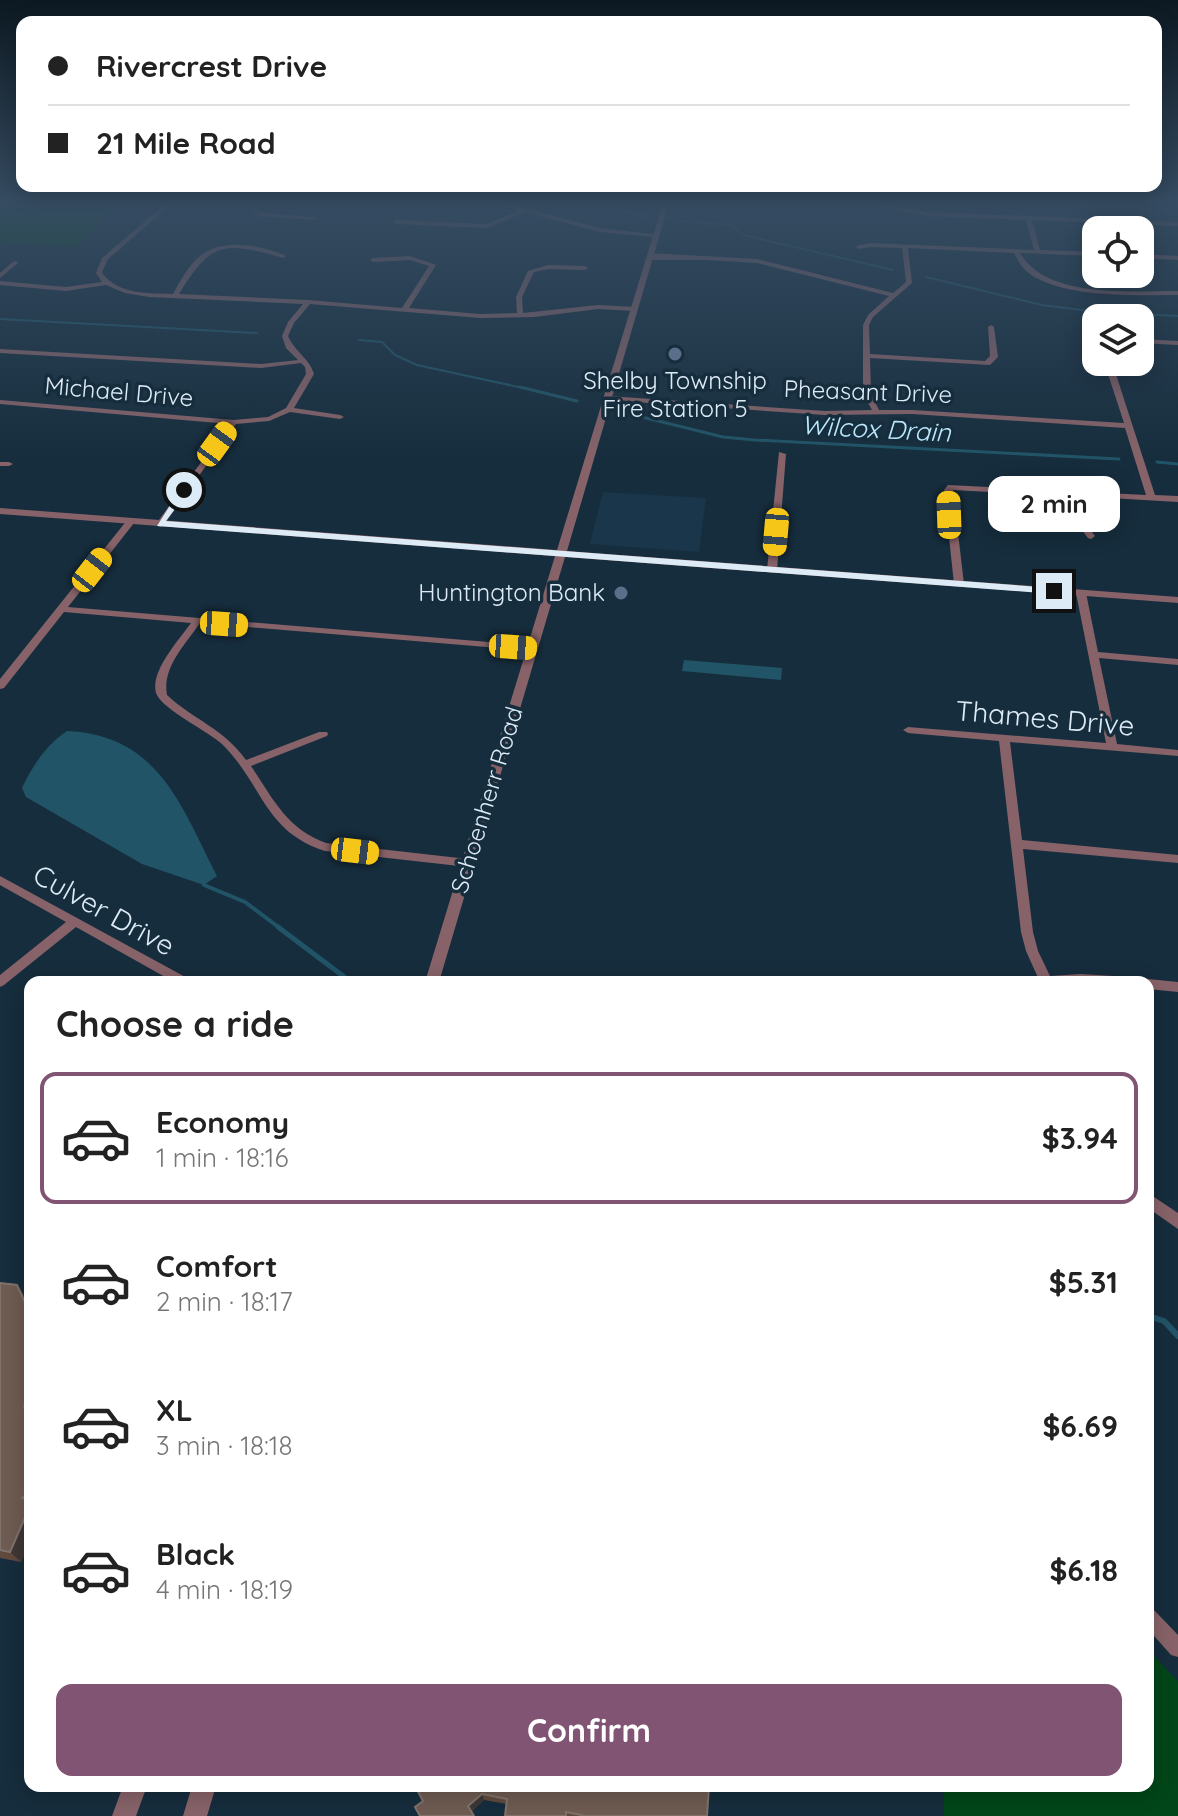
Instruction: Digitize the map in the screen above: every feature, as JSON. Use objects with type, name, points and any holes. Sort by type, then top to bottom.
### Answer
[{"type":"street","points":[[52,288],[75,288]]},
{"type":"street","points":[[119,288],[133,293],[174,297],[308,302],[467,316],[592,308],[635,309]]},
{"type":"street","points":[[174,297],[181,288]]},
{"type":"street","points":[[404,310],[418,288]]},
{"type":"street","points":[[520,315],[519,297],[523,288]]},
{"type":"street","name":"Schoenherr Road","points":[[434,976],[641,288]]},
{"type":"street","points":[[862,288],[895,296]]},
{"type":"street","points":[[876,411],[867,394],[867,320],[903,288]]},
{"type":"street","points":[[1074,288],[1178,293]]},
{"type":"street","points":[[308,302],[291,322],[285,336],[290,348],[309,370],[309,378],[289,410],[340,417]]},
{"type":"street","points":[[867,356],[990,362],[994,357],[991,327]]},
{"type":"street","points":[[1154,342],[1178,343]]},
{"type":"street","points":[[0,351],[261,366],[304,361]]},
{"type":"street","points":[[1112,376],[1151,497]]},
{"type":"street","name":"Pheasant Drive","points":[[608,398],[825,413],[876,411],[1127,426]]},
{"type":"street","name":"Michael Drive","points":[[0,402],[234,422],[269,419],[289,410]]},
{"type":"street","points":[[160,524],[234,422]]},
{"type":"street","points":[[772,570],[782,454]]},
{"type":"street","points":[[959,584],[948,490],[958,485],[1178,499]]},
{"type":"street","points":[[1070,493],[1077,518],[1091,536]]},
{"type":"street","points":[[0,511],[1178,600]]},
{"type":"street","points":[[0,686],[131,521]]},
{"type":"street","points":[[1081,593],[1112,748]]},
{"type":"street","points":[[61,609],[533,648]]},
{"type":"street","points":[[196,622],[164,671],[159,688],[162,696],[175,708],[222,737],[245,764],[284,824],[306,842],[325,847],[468,863]]},
{"type":"street","points":[[1094,655],[1178,662]]},
{"type":"street","name":"Thames Drive","points":[[908,730],[1178,753]]},
{"type":"street","points":[[245,764],[323,734]]},
{"type":"street","points":[[1004,739],[1027,932],[1044,976]]},
{"type":"street","points":[[1017,844],[1178,859]]},
{"type":"street","name":"Culver Drive","points":[[0,880],[174,976]]},
{"type":"street","points":[[0,982],[75,921]]},
{"type":"street","points":[[1154,985],[1178,987]]},
{"type":"street","points":[[1154,1204],[1178,1222]]},
{"type":"street","points":[[1154,1622],[1178,1648]]},
{"type":"street","points":[[124,1816],[133,1792]]},
{"type":"street","points":[[195,1816],[202,1792]]},
{"type":"shaded area","points":[[603,492],[706,498],[699,552],[590,544]]},
{"type":"shaded area","points":[[684,660],[782,668],[781,680],[682,671]]},
{"type":"shaded area","points":[[67,731],[98,736],[124,746],[145,760],[178,800],[217,876],[204,885],[142,864],[26,797],[22,788],[36,764],[46,749]]},
{"type":"green space","points":[[1154,1656],[1178,1681],[1178,1816],[944,1816],[944,1792],[1154,1792]]},
{"type":"building","points":[[0,1283],[17,1285],[24,1300],[24,1520],[10,1552],[0,1550]]},
{"type":"building","points":[[418,1792],[709,1792],[707,1816],[586,1816],[566,1812],[566,1816],[505,1816],[507,1799],[482,1794],[468,1806],[474,1816],[420,1816],[415,1807],[423,1801]]},
{"type":"waterway","points":[[971,288],[1042,305],[1098,312],[1178,316]]},
{"type":"waterway","name":"Wilcox Drain","points":[[0,319],[257,333]]},
{"type":"waterway","name":"Wilcox Drain","points":[[359,340],[382,342],[395,355],[417,365],[528,389]]},
{"type":"waterway","name":"Wilcox Drain","points":[[520,387],[577,401]]},
{"type":"waterway","name":"Wilcox Drain","points":[[634,415],[723,437],[755,440],[1119,459]]},
{"type":"waterway","name":"Wilcox Drain","points":[[1157,462],[1178,464]]},
{"type":"waterway","points":[[204,885],[245,902],[281,929]]},
{"type":"waterway","points":[[278,927],[343,976]]},
{"type":"waterway","points":[[1154,1318],[1164,1321],[1178,1336]]},
{"type":"place","name":"Shelby Township Fire Station 5","points":[[675,354]]},
{"type":"place","name":"Huntington Bank","points":[[621,593]]},
{"type":"route","points":[[184,490],[160,524],[1054,591]]}]
